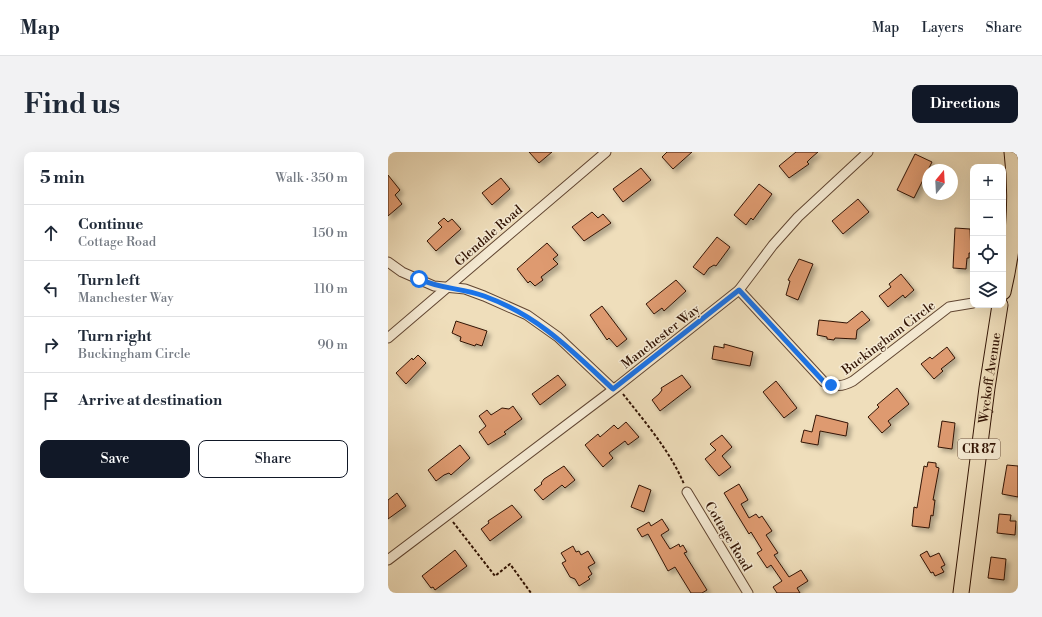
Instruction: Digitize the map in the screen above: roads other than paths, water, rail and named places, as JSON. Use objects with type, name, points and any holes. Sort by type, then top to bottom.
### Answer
[{"type":"main road","points":[[1006,279],[1015,240],[1017,216],[1017,188],[1014,158]]},
{"type":"main road","name":"Wyckoff Avenue","points":[[961,593],[987,388],[1000,308]]},
{"type":"street","name":"Glendale Road","points":[[388,338],[606,152]]},
{"type":"street","name":"Manchester Way","points":[[388,560],[616,388],[739,290],[773,245],[798,217],[868,152]]},
{"type":"street","points":[[388,262],[402,272],[434,286],[465,289],[527,315],[558,337],[616,388]]},
{"type":"street","name":"Buckingham Circle","points":[[739,290],[824,382],[839,386],[852,381],[949,307],[970,304]]},
{"type":"street","name":"Cottage Road","points":[[687,492],[748,593]]}]
